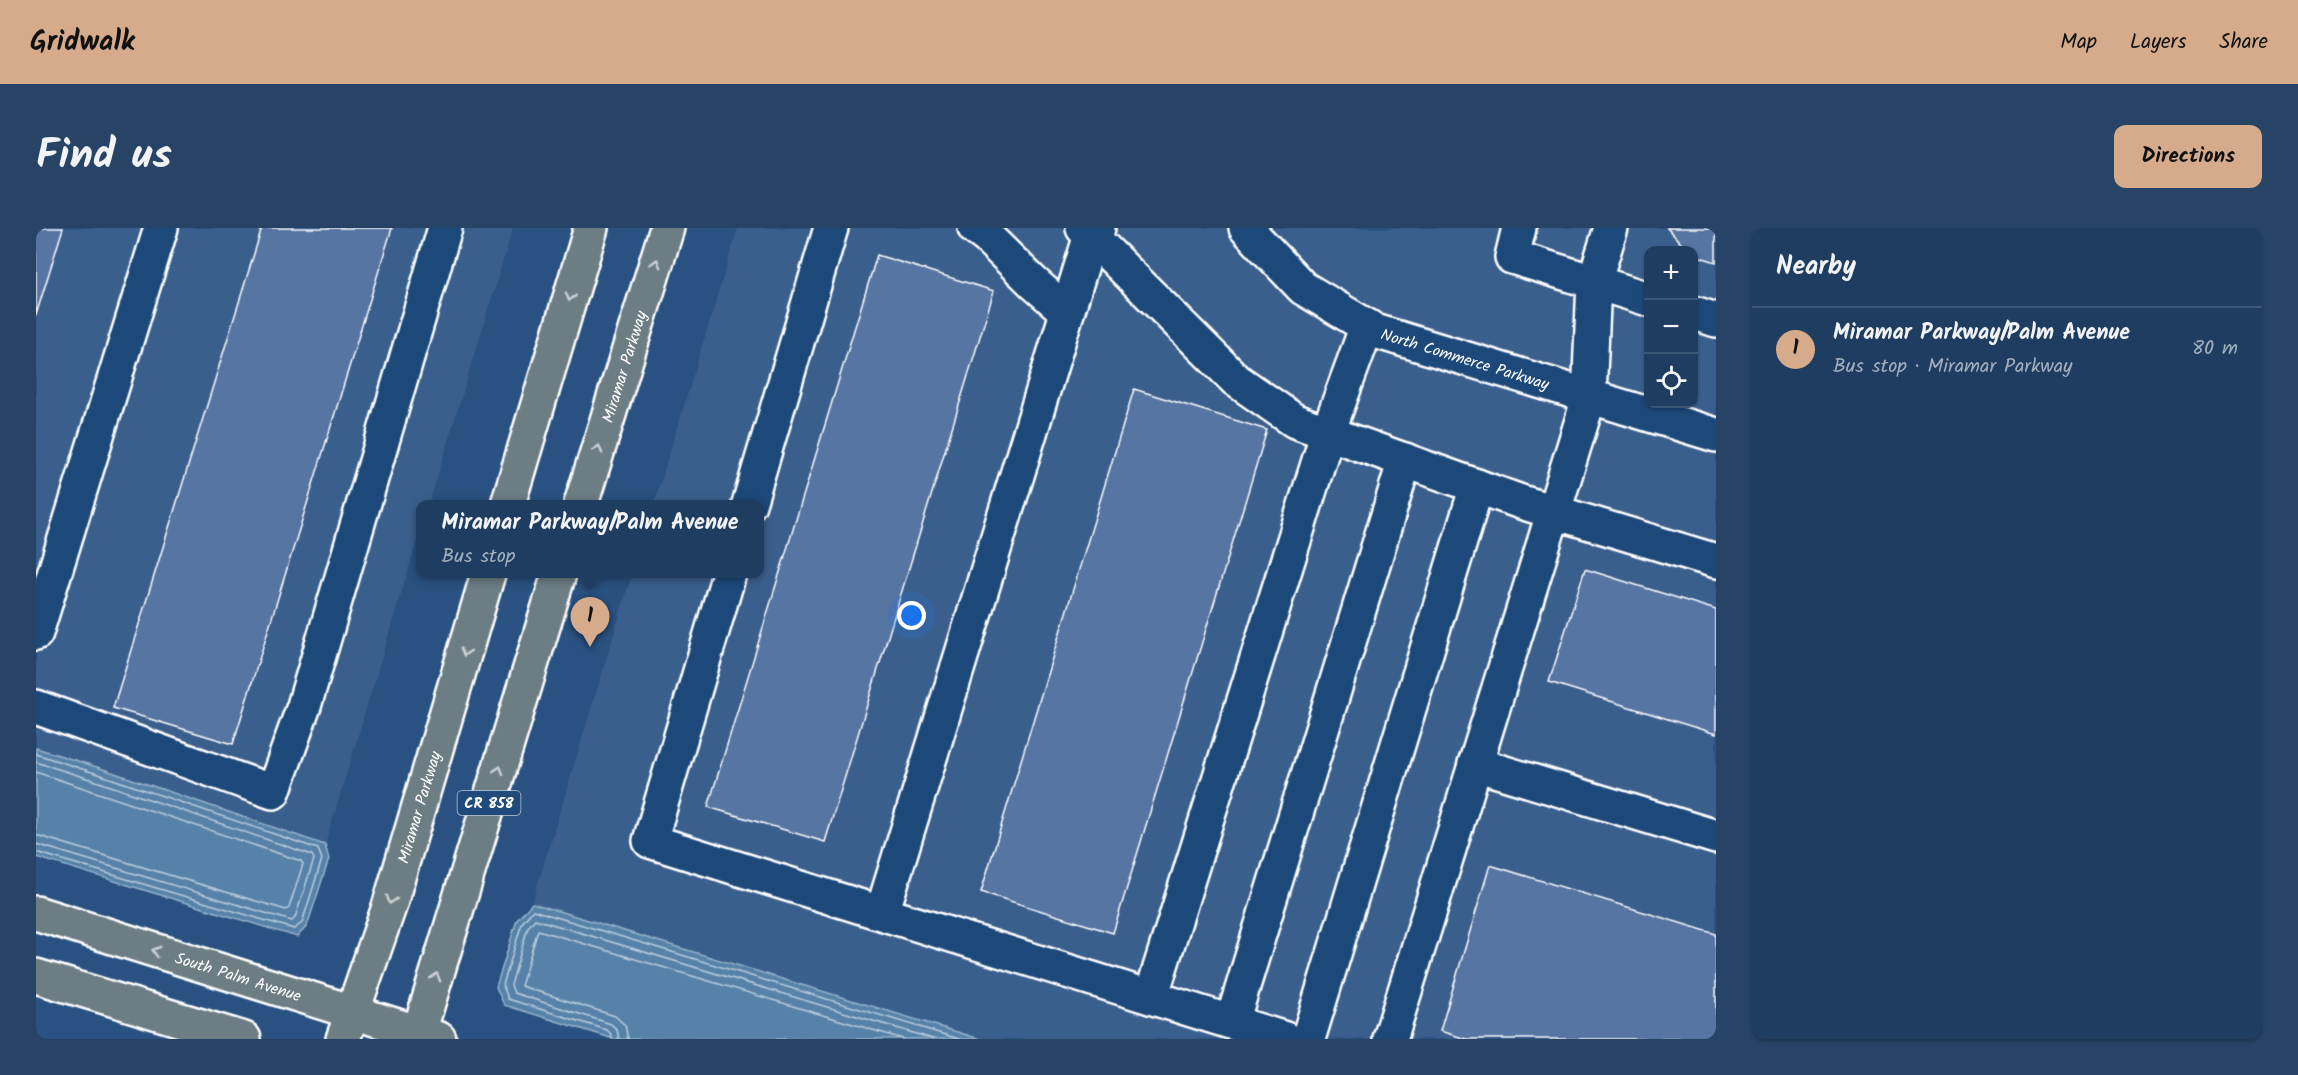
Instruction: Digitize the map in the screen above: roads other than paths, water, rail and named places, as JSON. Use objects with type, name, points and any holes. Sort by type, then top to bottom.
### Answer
[{"type":"main road","points":[[509,500],[591,228]]},
{"type":"main road","name":"Miramar Parkway","points":[[582,500],[667,228]]},
{"type":"main road","name":"Miramar Parkway","points":[[348,1026],[389,907],[487,578]]},
{"type":"main road","name":"CR 858","points":[[425,1037],[558,578]]},
{"type":"main road","name":"South Palm Avenue","points":[[36,913],[348,1026],[425,1037]]},
{"type":"main road","points":[[36,976],[244,1039]]},
{"type":"street","points":[[36,633],[161,228]]},
{"type":"street","points":[[36,707],[273,792],[304,706],[445,228]]},
{"type":"street","points":[[750,500],[831,228]]},
{"type":"street","points":[[975,228],[1067,312]]},
{"type":"street","name":"North Commerce Parkway","points":[[1246,228],[1303,288],[1375,331],[1716,435]]},
{"type":"street","points":[[1519,228],[1512,257],[1644,298]]},
{"type":"street","points":[[1390,1039],[1589,398],[1594,282],[1611,228]]},
{"type":"street","points":[[882,913],[1091,230],[1236,380],[1295,421],[1553,512],[1716,561]]},
{"type":"street","points":[[1698,314],[1716,320]]},
{"type":"street","points":[[1151,997],[1328,432],[1367,326]]},
{"type":"street","points":[[1232,1022],[1406,460]]},
{"type":"street","points":[[1308,1039],[1478,486]]},
{"type":"street","points":[[728,578],[650,841],[1286,1039]]},
{"type":"street","points":[[1475,764],[1716,837]]},
{"type":"water","points":[[36,748],[325,845],[329,859],[307,926],[297,937],[36,857]]},
{"type":"water","points":[[532,903],[980,1039],[614,1039],[504,1005],[496,987],[517,920]]},
{"type":"place","name":"Miramar Parkway/Palm Avenue","points":[[590,647]]}]
